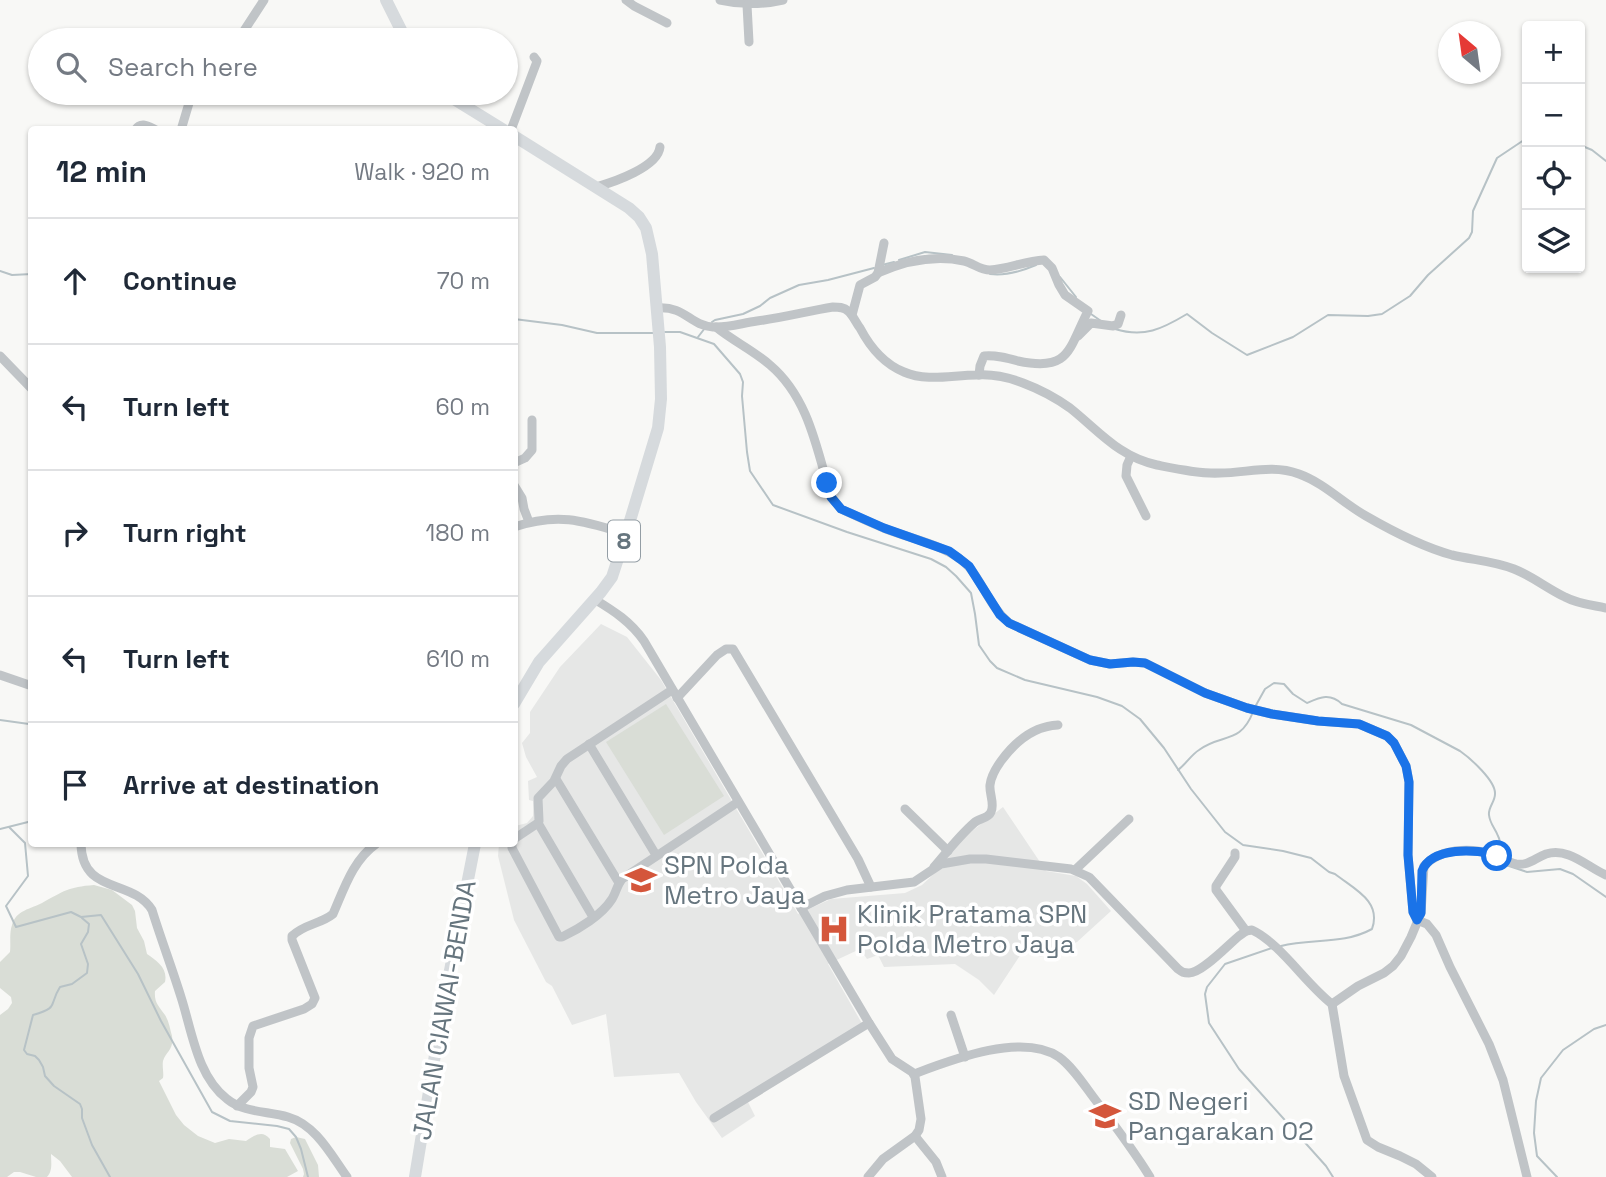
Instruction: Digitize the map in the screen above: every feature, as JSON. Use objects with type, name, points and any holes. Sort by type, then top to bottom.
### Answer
[{"type":"highway","points":[[386,0],[400,28]]},
{"type":"highway","points":[[463,105],[498,126]]},
{"type":"highway","name":"8","points":[[518,138],[629,208],[646,228],[652,254],[657,310],[661,399],[659,421],[612,577],[539,662],[518,697]]},
{"type":"highway","name":"JALAN CIAWAI-BENDA","points":[[415,1177],[441,1019],[474,847]]},
{"type":"street","points":[[246,28],[264,0]]},
{"type":"street","points":[[626,0],[667,23]]},
{"type":"street","points":[[720,0],[747,5],[783,0]]},
{"type":"street","points":[[747,5],[749,42]]},
{"type":"street","points":[[513,126],[537,61],[534,57]]},
{"type":"street","points":[[182,126],[188,105]]},
{"type":"street","points":[[596,187],[643,167],[657,156],[660,147]]},
{"type":"street","points":[[852,315],[860,285],[875,277],[884,243]]},
{"type":"street","points":[[878,270],[912,260],[957,260],[986,270],[1044,260],[1052,268],[1065,295],[1088,311],[1077,337]]},
{"type":"street","points":[[657,310],[675,309],[696,322],[716,327],[841,307],[852,315],[880,357],[905,373],[929,378],[979,374],[1014,379],[1067,406],[1107,442],[1131,456],[1156,465],[1217,474],[1269,469],[1283,469],[1300,474],[1365,515],[1408,537],[1453,555],[1518,570],[1566,598],[1606,608]]},
{"type":"street","points":[[979,374],[982,358],[987,355],[1030,363],[1059,361],[1091,323],[1113,326],[1118,324],[1121,314]]},
{"type":"street","points":[[716,327],[770,365],[794,391],[807,417],[831,497],[836,505],[884,528],[949,551],[969,566],[1000,615],[1009,623],[1090,660],[1110,664],[1145,663],[1205,693],[1247,708],[1318,721],[1359,724],[1387,736],[1394,743],[1406,766],[1409,782],[1408,855],[1413,912],[1417,920],[1427,924],[1436,935],[1489,1044],[1503,1080],[1527,1177]]},
{"type":"street","points":[[0,356],[28,385]]},
{"type":"street","points":[[518,461],[532,450],[532,420]]},
{"type":"street","points":[[1131,456],[1126,476],[1146,516]]},
{"type":"street","points":[[518,492],[529,522]]},
{"type":"street","points":[[518,526],[542,519],[563,519],[596,524],[626,534]]},
{"type":"street","points":[[594,599],[623,617],[638,631],[869,1023],[892,1059],[914,1074],[921,1119],[919,1130],[915,1136],[883,1159],[868,1177]]},
{"type":"street","points":[[593,917],[538,823],[538,797],[556,779],[567,759],[675,694],[726,649],[733,649],[858,859],[871,887]]},
{"type":"street","points":[[0,675],[28,685]]},
{"type":"street","points":[[801,908],[836,893],[914,882],[922,878],[974,822],[991,813],[990,784],[993,773],[1015,743],[1035,731],[1058,725]]},
{"type":"street","points":[[589,744],[656,855]]},
{"type":"street","points":[[556,779],[619,883]]},
{"type":"street","points":[[512,847],[559,937],[566,936],[607,906],[622,879],[737,802]]},
{"type":"street","points":[[905,808],[948,851]]},
{"type":"street","points":[[1075,870],[1129,819]]},
{"type":"street","points":[[518,837],[538,823]]},
{"type":"street","points":[[81,847],[85,865],[92,874],[108,885],[139,897],[152,910],[197,1053],[219,1091],[237,1106],[302,1122],[314,1132],[347,1177]]},
{"type":"street","points":[[237,1106],[251,1093],[253,1087],[249,1068],[249,1038],[253,1026],[304,1009],[312,1004],[315,998],[292,936],[302,928],[333,914],[357,862],[372,847]]},
{"type":"street","points":[[1332,1004],[1393,966],[1411,937],[1421,913],[1424,866],[1433,858],[1446,853],[1469,851],[1487,853],[1518,864],[1550,853],[1561,854],[1581,860],[1606,875]]},
{"type":"street","points":[[1235,853],[1216,890],[1245,931]]},
{"type":"street","points":[[930,871],[941,864],[970,859],[1075,870],[1089,877],[1184,973],[1201,968],[1245,931],[1252,930],[1257,933],[1332,1004],[1343,1076],[1367,1140],[1416,1164],[1432,1177]]},
{"type":"street","points":[[951,1015],[965,1057]]},
{"type":"street","points":[[714,1118],[869,1023]]},
{"type":"street","points":[[914,1074],[965,1057],[1011,1047],[1038,1050],[1059,1057],[1125,1139],[1150,1177]]},
{"type":"street","points":[[915,1136],[936,1162],[942,1177]]},
{"type":"shaded area","name":"SPN Polda Metro Jaya","points":[[601,624],[627,637],[661,680],[798,914],[831,899],[905,893],[922,885],[939,869],[954,845],[1003,807],[1046,871],[1076,876],[1087,884],[1111,911],[1077,942],[1042,957],[1023,951],[994,995],[979,980],[955,964],[884,967],[878,955],[867,959],[860,949],[828,964],[864,1027],[746,1098],[755,1116],[722,1138],[679,1073],[614,1077],[606,1014],[572,1025],[514,920],[498,856],[499,847],[518,847],[518,825],[527,823],[533,816],[533,801],[529,800],[528,781],[537,777],[522,743],[530,733],[530,712],[560,667]]},
{"type":"shaded area","points":[[666,704],[724,796],[664,835],[606,742]]},
{"type":"shaded area","points":[[94,885],[112,890],[132,905],[147,954],[161,965],[165,973],[165,982],[155,991],[155,999],[168,1020],[172,1041],[163,1061],[163,1078],[159,1081],[176,1115],[198,1136],[215,1143],[229,1139],[246,1141],[258,1134],[264,1134],[270,1139],[270,1147],[285,1149],[298,1171],[287,1177],[72,1177],[51,1154],[51,1169],[47,1177],[14,1172],[7,1177],[0,1177],[0,1015],[12,1003],[11,997],[0,988],[0,962],[10,952],[11,928],[20,913],[66,890]]},
{"type":"shaded area","points":[[291,1139],[305,1139],[318,1165],[319,1177],[303,1177],[303,1169],[290,1143]]},
{"type":"waterway","points":[[1115,329],[1144,332],[1169,324],[1187,314],[1247,355],[1293,337],[1328,315],[1382,314],[1410,296],[1428,275],[1469,238],[1473,211],[1497,158],[1522,141]]},
{"type":"waterway","points":[[1585,147],[1606,161]]},
{"type":"waterway","points":[[899,260],[925,252],[952,255]]},
{"type":"waterway","points":[[882,265],[894,262]]},
{"type":"waterway","points":[[990,274],[1013,272],[1036,265]]},
{"type":"waterway","points":[[712,322],[743,314],[799,285],[874,268]]},
{"type":"waterway","points":[[0,271],[12,275],[28,274]]},
{"type":"waterway","points":[[1060,277],[1076,297]]},
{"type":"waterway","points":[[1091,314],[1101,321]]},
{"type":"waterway","points":[[518,320],[597,333],[653,333]]},
{"type":"waterway","points":[[698,337],[705,328]]},
{"type":"waterway","points":[[665,332],[680,332],[714,344],[740,374],[743,382],[750,471],[773,505],[931,559],[946,567],[971,593],[979,645],[997,668],[1025,680],[1097,697],[1122,706],[1140,719],[1164,748],[1191,789],[1225,832],[1243,845],[1311,858],[1358,891],[1370,903],[1374,919],[1372,929],[1350,937],[1281,946]]},
{"type":"waterway","points":[[1255,707],[1265,689],[1274,683],[1284,684],[1307,703],[1321,698],[1333,698],[1342,704],[1411,725],[1460,751],[1482,770],[1494,789],[1495,797],[1489,815],[1500,840],[1500,852]]},
{"type":"waterway","points":[[1178,770],[1193,754],[1207,745],[1236,734],[1248,722],[1253,712]]},
{"type":"waterway","points":[[0,720],[28,724]]},
{"type":"waterway","points":[[0,829],[28,822]]},
{"type":"waterway","points":[[9,827],[25,843],[28,876],[6,906],[16,927],[71,912],[81,917],[101,915],[138,974],[212,1112],[230,1121],[289,1129],[301,1149],[308,1177]]},
{"type":"waterway","points":[[1500,862],[1527,872],[1560,869],[1573,874],[1606,897]]},
{"type":"waterway","points":[[82,918],[89,924],[81,944],[88,964],[87,973],[72,984],[60,987],[50,1008],[33,1015],[24,1050],[39,1060],[45,1076],[54,1086],[80,1104],[92,1145],[110,1177]]},
{"type":"waterway","points":[[1272,948],[1225,964],[1207,987],[1205,994],[1209,1023],[1239,1069],[1333,1177]]},
{"type":"waterway","points":[[1557,1177],[1537,1156],[1534,1133],[1541,1078],[1563,1050],[1594,1029],[1606,1025]]},
{"type":"place","name":"SPN Polda Metro Jaya","points":[[641,880]]},
{"type":"place","name":"Klinik Pratama SPN Polda Metro Jaya","points":[[834,929]]},
{"type":"place","name":"SD Negeri Pangarakan 02","points":[[1105,1116]]},
{"type":"route","points":[[827,483],[831,497],[841,509],[884,528],[949,551],[960,559],[969,566],[992,605],[1009,623],[1090,660],[1110,664],[1145,663],[1205,693],[1247,708],[1318,721],[1359,724],[1387,736],[1394,743],[1406,766],[1409,782],[1408,855],[1413,912],[1417,920],[1421,913],[1422,871],[1429,861],[1453,852],[1469,851],[1497,856]]}]
